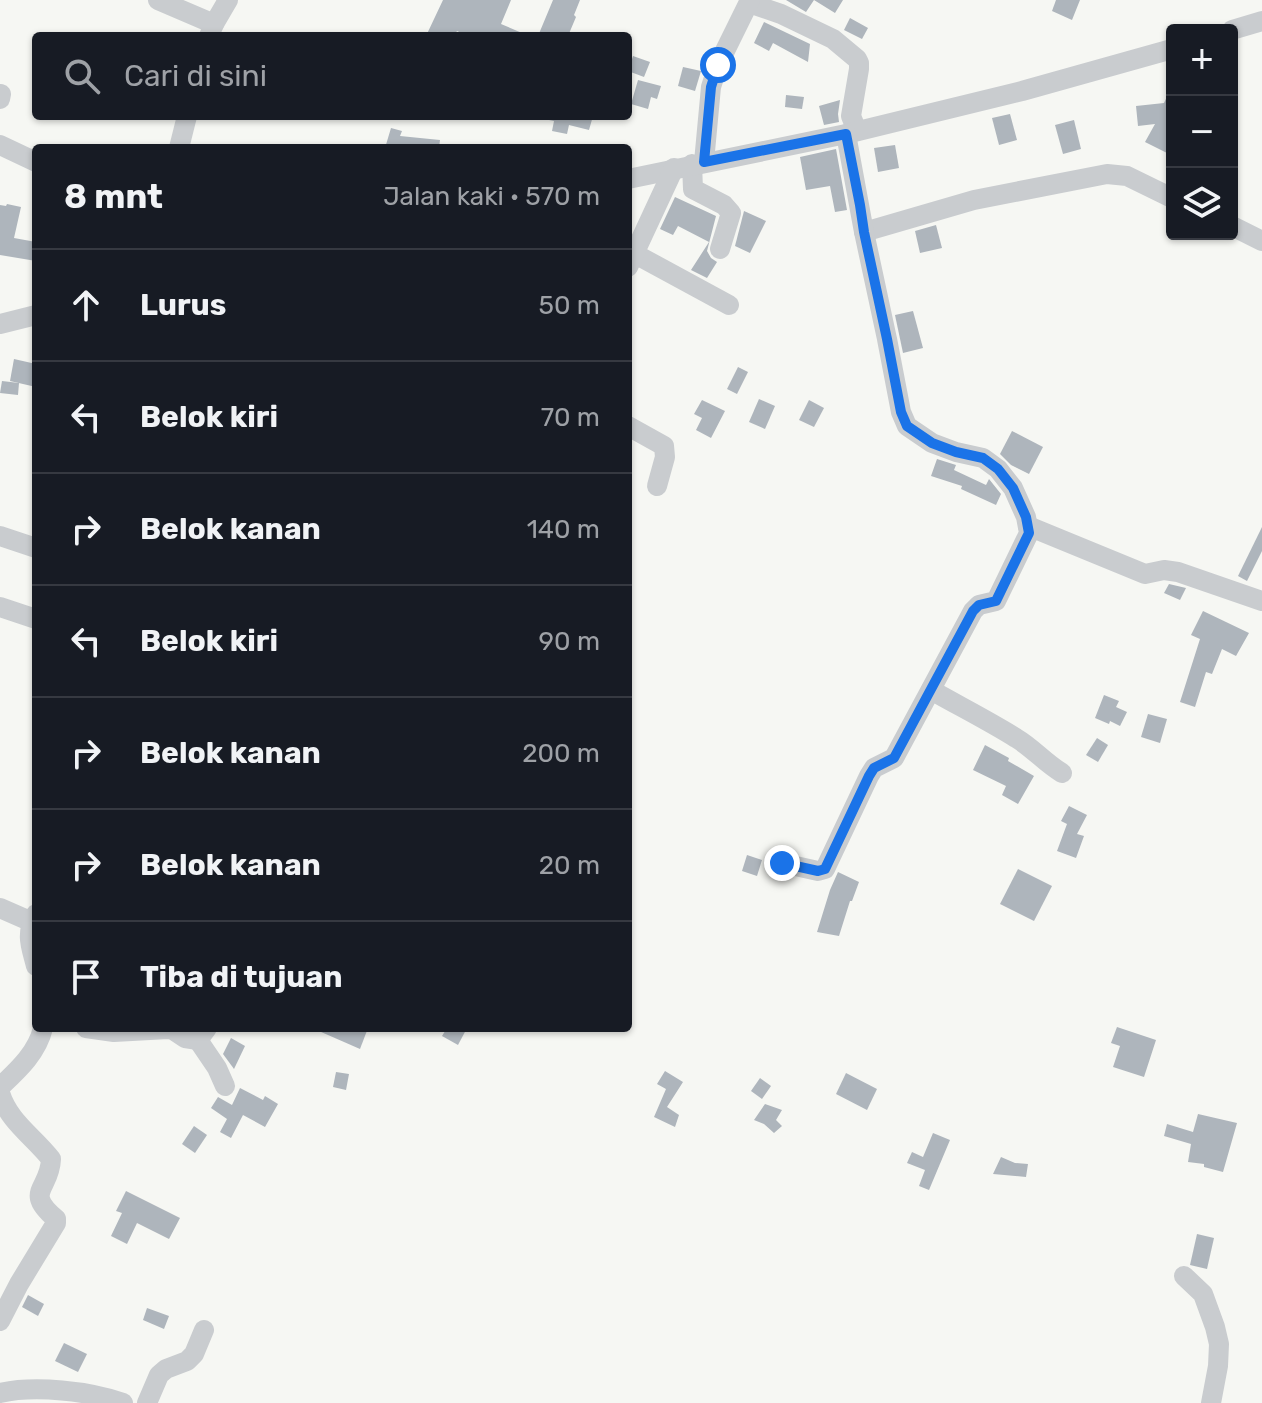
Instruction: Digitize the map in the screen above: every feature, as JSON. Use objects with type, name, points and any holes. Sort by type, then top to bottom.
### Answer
[{"type":"street","points":[[158,0],[211,30],[228,0]]},
{"type":"street","points":[[1259,0],[1262,11]]},
{"type":"street","points":[[632,258],[690,165],[718,65],[749,2],[833,39],[859,63],[851,116],[860,205],[901,412],[907,426],[932,443],[983,458],[998,469],[1013,488],[1026,517],[1029,533],[996,601],[979,605],[973,611],[894,758],[874,768],[869,776],[825,869],[818,871],[782,863]]},
{"type":"street","points":[[1238,28],[1262,21]]},
{"type":"street","points":[[632,178],[852,133],[1022,91],[1166,51]]},
{"type":"street","points":[[180,144],[186,120]]},
{"type":"street","points":[[0,145],[32,160]]},
{"type":"street","points":[[690,165],[693,189],[724,205],[731,213],[720,249]]},
{"type":"street","points":[[864,232],[974,200],[1107,174],[1127,176],[1166,195]]},
{"type":"street","points":[[1238,229],[1262,241]]},
{"type":"street","points":[[632,260],[729,305]]},
{"type":"street","points":[[0,324],[32,316]]},
{"type":"street","points":[[632,428],[664,446],[665,457],[657,486]]},
{"type":"street","points":[[1028,526],[1145,574],[1164,570],[1178,572],[1262,601]]},
{"type":"street","points":[[0,536],[32,547]]},
{"type":"street","points":[[0,607],[32,618]]},
{"type":"street","points":[[931,690],[1018,739],[1046,764],[1062,773]]},
{"type":"street","points":[[0,908],[32,917]]},
{"type":"street","points":[[32,924],[29,943],[32,953]]},
{"type":"street","points":[[0,1321],[10,1281],[56,1223],[56,1219],[39,1203],[51,1159],[19,1127],[5,1107],[0,1090],[24,1064],[41,1032]]},
{"type":"street","points":[[174,1032],[185,1038],[203,1034],[225,1086]]},
{"type":"street","points":[[1184,1276],[1203,1294],[1219,1344],[1211,1403]]},
{"type":"street","points":[[147,1403],[159,1375],[187,1361],[194,1354],[204,1330]]},
{"type":"street","points":[[0,1393],[31,1390],[70,1393],[123,1403]]},
{"type":"building","points":[[443,0],[511,0],[501,24],[520,32],[457,31],[428,32]]},
{"type":"building","points":[[553,0],[580,0],[570,32],[540,32]]},
{"type":"building","points":[[786,0],[814,0],[806,12]]},
{"type":"building","points":[[814,0],[843,0],[835,13]]},
{"type":"building","points":[[1056,0],[1080,0],[1072,20],[1052,11]]},
{"type":"building","points":[[850,18],[868,28],[862,39],[844,30]]},
{"type":"building","points":[[764,22],[810,44],[808,62],[773,43],[769,51],[754,43]]},
{"type":"building","points":[[633,56],[650,62],[644,77],[632,72]]},
{"type":"building","points":[[683,67],[701,71],[695,91],[678,86]]},
{"type":"building","points":[[638,80],[661,86],[657,99],[651,97],[648,109],[632,104]]},
{"type":"building","points":[[786,95],[804,97],[802,109],[785,107]]},
{"type":"building","points":[[1166,99],[1166,152],[1145,142],[1155,124],[1138,126],[1136,106],[1164,103]]},
{"type":"building","points":[[840,100],[839,122],[824,125],[819,106]]},
{"type":"building","points":[[1010,114],[1017,140],[999,145],[992,118]]},
{"type":"building","points":[[549,120],[592,120],[589,130],[569,125],[567,134],[552,131],[554,121]]},
{"type":"building","points":[[1074,120],[1081,149],[1063,154],[1055,125]]},
{"type":"building","points":[[391,128],[402,131],[400,136],[440,140],[440,144],[386,144]]},
{"type":"building","points":[[895,145],[899,168],[878,172],[874,148]]},
{"type":"building","points":[[836,149],[847,210],[835,212],[830,186],[806,190],[800,157]]},
{"type":"building","points":[[675,197],[716,216],[707,251],[717,262],[707,278],[691,270],[709,242],[678,226],[673,235],[660,229]]},
{"type":"building","points":[[0,205],[21,207],[14,238],[32,241],[32,260],[0,255]]},
{"type":"building","points":[[744,211],[766,221],[750,253],[735,246]]},
{"type":"building","points":[[936,225],[942,248],[920,253],[915,231]]},
{"type":"building","points":[[913,311],[923,348],[903,353],[895,315]]},
{"type":"building","points":[[14,359],[32,363],[32,386],[10,381]]},
{"type":"building","points":[[738,367],[748,372],[737,394],[727,389]]},
{"type":"building","points":[[2,381],[19,383],[18,395],[0,393]]},
{"type":"building","points":[[759,399],[775,406],[765,429],[749,422]]},
{"type":"building","points":[[702,400],[725,411],[711,438],[696,430],[702,418],[694,414]]},
{"type":"building","points":[[809,400],[824,408],[814,427],[799,420]]},
{"type":"building","points":[[1012,431],[1043,447],[1029,474],[1011,465],[1000,454]]},
{"type":"building","points":[[937,459],[956,465],[954,470],[986,485],[989,479],[1001,494],[996,505],[961,489],[962,486],[931,476]]},
{"type":"building","points":[[1262,527],[1262,551],[1247,581],[1238,576]]},
{"type":"building","points":[[1169,584],[1186,588],[1180,600],[1164,593]]},
{"type":"building","points":[[1203,611],[1249,633],[1236,656],[1222,649],[1212,674],[1206,672],[1195,707],[1180,702],[1200,639],[1191,635]]},
{"type":"building","points":[[1104,695],[1119,701],[1116,707],[1127,712],[1120,726],[1095,718]]},
{"type":"building","points":[[1148,714],[1167,719],[1160,743],[1141,737]]},
{"type":"building","points":[[1097,738],[1108,745],[1098,762],[1086,755]]},
{"type":"building","points":[[985,745],[1034,776],[1018,804],[1002,795],[1006,786],[973,770]]},
{"type":"building","points":[[1069,806],[1087,815],[1077,834],[1084,836],[1076,858],[1057,851],[1067,824],[1061,821]]},
{"type":"building","points":[[747,855],[762,860],[757,876],[742,871]]},
{"type":"building","points":[[1018,869],[1052,886],[1034,921],[1000,904]]},
{"type":"building","points":[[838,872],[859,882],[839,936],[817,932]]},
{"type":"building","points":[[1117,1027],[1156,1040],[1144,1077],[1113,1067],[1120,1046],[1111,1043]]},
{"type":"building","points":[[321,1032],[366,1032],[360,1049]]},
{"type":"building","points":[[444,1032],[465,1032],[458,1045],[442,1036]]},
{"type":"building","points":[[231,1038],[245,1046],[234,1069],[223,1054]]},
{"type":"building","points":[[665,1071],[683,1082],[667,1107],[679,1115],[675,1127],[654,1117],[666,1089],[657,1084]]},
{"type":"building","points":[[336,1072],[349,1074],[346,1090],[333,1087]]},
{"type":"building","points":[[846,1073],[877,1089],[867,1110],[836,1094]]},
{"type":"building","points":[[760,1078],[771,1086],[762,1099],[751,1091]]},
{"type":"building","points":[[240,1088],[278,1104],[265,1127],[243,1115],[231,1138],[220,1132],[227,1119],[211,1108],[218,1097],[232,1105]]},
{"type":"building","points":[[765,1104],[782,1110],[776,1120],[782,1126],[774,1133],[754,1120]]},
{"type":"building","points":[[1198,1114],[1237,1123],[1223,1172],[1204,1167],[1204,1164],[1188,1162],[1191,1144],[1164,1136],[1167,1124],[1193,1132]]},
{"type":"building","points":[[194,1126],[207,1135],[195,1153],[182,1144]]},
{"type":"building","points":[[933,1133],[950,1140],[929,1190],[919,1186],[925,1170],[907,1163],[912,1152],[923,1157]]},
{"type":"building","points":[[1001,1157],[1028,1164],[1026,1177],[993,1174]]},
{"type":"building","points":[[126,1191],[180,1218],[169,1239],[137,1223],[127,1244],[111,1236],[122,1213],[116,1211]]},
{"type":"building","points":[[1197,1234],[1214,1238],[1207,1269],[1190,1265]]},
{"type":"building","points":[[28,1295],[44,1304],[38,1316],[22,1307]]},
{"type":"building","points":[[147,1308],[169,1316],[164,1329],[143,1320]]},
{"type":"building","points":[[64,1343],[87,1354],[78,1372],[55,1361]]},
{"type":"route","points":[[718,65],[711,87],[704,162],[846,134],[901,412],[907,426],[932,443],[983,458],[998,469],[1013,488],[1026,517],[1029,533],[996,601],[979,605],[973,611],[894,758],[874,768],[869,776],[825,869],[818,871],[782,863]]}]
